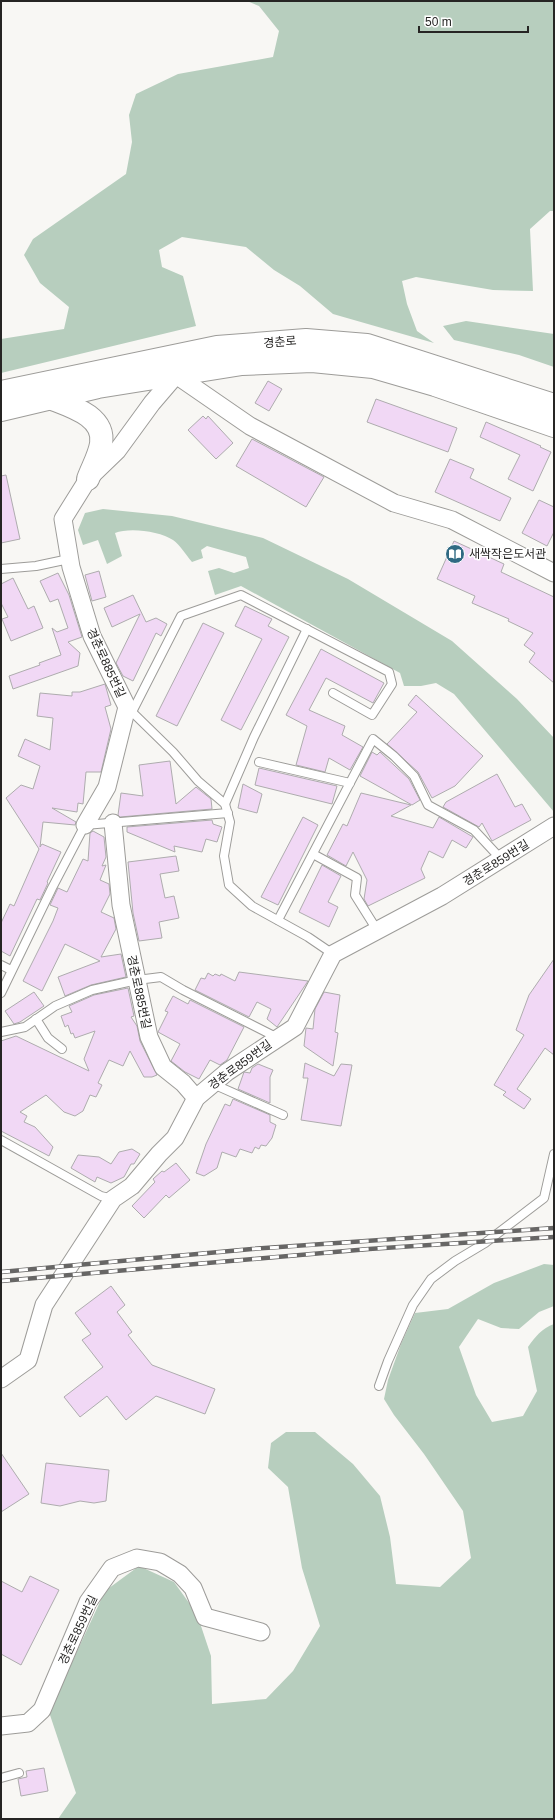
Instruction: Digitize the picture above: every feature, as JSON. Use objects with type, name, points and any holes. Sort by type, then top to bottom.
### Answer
[{"type":"street","name":"경춘로","points":[[1,410],[98,387],[175,365],[217,347],[306,340],[367,345],[554,405]]},
{"type":"street","name":"경춘로","points":[[1,392],[175,365],[312,362],[373,368],[435,385],[554,426]]},
{"type":"street","name":"경춘로885번길","points":[[85,825],[107,787],[129,709],[92,636],[69,559],[63,519],[88,479],[117,451],[152,403],[175,365]]},
{"type":"street","points":[[175,365],[250,426],[394,503],[452,520],[554,573]]},
{"type":"street","points":[[50,398],[74,407],[97,423],[101,432],[101,444],[88,479]]},
{"type":"street","name":"경춘로885번길","points":[[113,823],[121,905],[149,1037],[163,1067],[183,1083],[196,1098]]},
{"type":"street","name":"경춘로859번길","points":[[1,1379],[28,1360],[44,1305],[113,1199],[132,1186],[159,1154],[175,1138],[196,1098],[213,1084],[295,1027],[333,954],[442,896],[554,826]]},
{"type":"street","name":"경춘로859번길","points":[[1,1726],[28,1723],[42,1710],[88,1602],[112,1568],[137,1558],[160,1562],[180,1574],[193,1588],[205,1617],[261,1632]]},
{"type":"lane","points":[[1,569],[36,566],[69,559]]},
{"type":"lane","points":[[333,693],[372,715],[392,684],[389,672],[241,595],[181,616],[129,709],[173,752],[198,781],[225,804],[230,822],[224,856],[229,885],[252,906],[308,937],[333,954]]},
{"type":"lane","points":[[225,804],[254,737],[307,629]]},
{"type":"lane","points":[[278,920],[373,739],[394,756],[414,776],[428,805],[474,830],[502,859]]},
{"type":"lane","points":[[259,762],[350,783]]},
{"type":"lane","points":[[1,993],[11,970],[85,825],[228,814]]},
{"type":"lane","points":[[313,854],[357,878],[355,895],[377,930]]},
{"type":"lane","points":[[1,965],[11,970]]},
{"type":"lane","points":[[1,1032],[25,1027],[55,1006],[92,990],[161,976],[183,990],[278,1038]]},
{"type":"lane","points":[[36,1019],[48,1038],[62,1049]]},
{"type":"lane","points":[[213,1084],[282,1115]]},
{"type":"lane","points":[[1,1140],[101,1196],[113,1199]]},
{"type":"lane","points":[[379,1386],[388,1361],[413,1305],[431,1279],[455,1262],[485,1244],[544,1198],[554,1154]]},
{"type":"lane","points":[[1,1778],[19,1773]]},
{"type":"green space","points":[[247,1],[554,1],[554,211],[550,211],[530,229],[533,291],[493,290],[416,277],[402,281],[407,304],[417,331],[434,343],[333,314],[300,286],[274,270],[246,247],[182,237],[159,250],[162,267],[183,276],[196,326],[1,373],[1,339],[64,329],[69,307],[40,283],[24,255],[33,239],[126,174],[132,142],[129,115],[136,94],[178,74],[273,57],[279,31],[259,6]]},
{"type":"green space","points":[[466,321],[554,334],[554,367],[519,355],[454,340],[443,326]]},
{"type":"green space","points":[[103,509],[172,516],[263,538],[348,579],[452,641],[517,699],[554,738],[554,812],[454,694],[436,683],[421,686],[404,686],[400,673],[241,586],[215,595],[208,571],[219,568],[234,573],[249,568],[246,557],[207,546],[201,550],[203,558],[192,562],[173,540],[167,537],[153,532],[128,530],[115,533],[122,556],[107,564],[98,540],[83,545],[78,530],[85,513]]},
{"type":"green space","points":[[544,1264],[554,1265],[554,1306],[539,1312],[519,1329],[501,1328],[478,1319],[459,1347],[476,1395],[492,1422],[523,1416],[537,1391],[528,1347],[542,1330],[554,1324],[554,1819],[58,1819],[76,1793],[49,1712],[105,1591],[139,1566],[174,1582],[197,1614],[211,1656],[212,1704],[266,1699],[293,1671],[320,1626],[302,1568],[288,1487],[268,1468],[271,1443],[286,1432],[315,1432],[353,1464],[380,1496],[390,1537],[396,1584],[440,1587],[471,1558],[463,1511],[384,1399],[388,1380],[401,1344],[415,1313],[448,1309],[494,1283]]},
{"type":"building","points":[[268,381],[282,389],[269,411],[255,403]]},
{"type":"building","points":[[376,399],[457,428],[448,452],[367,422]]},
{"type":"building","points":[[203,416],[206,419],[208,416],[233,443],[216,459],[188,430]]},
{"type":"building","points":[[486,422],[541,446],[540,447],[551,452],[533,491],[508,479],[520,455],[480,437]]},
{"type":"building","points":[[252,439],[324,477],[306,507],[236,466]]},
{"type":"building","points":[[450,459],[474,469],[470,478],[511,498],[500,521],[435,492]]},
{"type":"building","points":[[6,475],[20,539],[1,543],[1,476]]},
{"type":"building","points":[[539,500],[554,507],[554,532],[547,546],[522,533]]},
{"type":"building","points":[[454,541],[504,564],[501,572],[554,597],[554,683],[529,662],[535,653],[524,645],[533,633],[508,621],[509,619],[472,603],[475,596],[437,579]]},
{"type":"building","points":[[99,571],[106,597],[92,601],[85,575]]},
{"type":"building","points":[[58,573],[69,595],[82,637],[68,642],[80,653],[78,666],[13,689],[9,676],[40,665],[39,663],[61,655],[52,628],[57,632],[68,628],[58,599],[50,602],[40,581]]},
{"type":"building","points":[[13,578],[28,609],[34,606],[43,628],[11,641],[2,619],[8,617],[1,603],[1,584]]},
{"type":"building","points":[[133,595],[146,622],[156,618],[167,624],[161,636],[156,633],[133,681],[123,676],[116,663],[140,614],[112,627],[104,608]]},
{"type":"building","points":[[245,606],[272,619],[268,626],[289,637],[241,730],[221,720],[262,639],[235,626]]},
{"type":"building","points":[[203,623],[224,633],[177,726],[156,716]]},
{"type":"building","points":[[321,649],[384,683],[373,703],[326,678],[309,710],[345,726],[342,735],[363,747],[350,770],[329,758],[325,772],[296,765],[307,726],[286,715]]},
{"type":"building","points":[[105,684],[111,705],[105,707],[111,729],[101,772],[86,772],[83,804],[78,803],[77,812],[52,808],[76,822],[75,825],[43,822],[40,847],[42,844],[61,852],[40,900],[37,899],[10,956],[1,951],[1,923],[10,904],[14,906],[39,849],[6,798],[21,785],[33,789],[40,766],[18,756],[25,739],[50,750],[53,718],[37,716],[40,693],[72,696],[72,692],[80,692]]},
{"type":"building","points":[[416,695],[483,756],[455,786],[432,798],[418,772],[387,744],[417,712],[408,705]]},
{"type":"building","points":[[372,752],[377,755],[380,752],[409,779],[420,800],[412,805],[360,776]]},
{"type":"building","points":[[170,761],[176,804],[196,787],[211,799],[212,809],[120,817],[118,815],[121,793],[143,796],[139,765]]},
{"type":"building","points":[[259,768],[337,786],[332,804],[255,785]]},
{"type":"building","points":[[497,774],[515,807],[522,804],[531,820],[492,841],[482,823],[479,827],[443,807],[446,802]]},
{"type":"building","points":[[243,784],[262,794],[257,813],[238,808]]},
{"type":"building","points":[[361,793],[411,805],[391,816],[433,828],[439,817],[473,837],[466,848],[452,840],[443,858],[429,851],[421,869],[425,878],[368,906],[364,899],[367,880],[353,852],[346,866],[327,855],[343,824],[347,826]]},
{"type":"building","points":[[303,817],[318,825],[278,905],[261,897]]},
{"type":"building","points":[[212,820],[213,824],[222,827],[217,842],[206,839],[202,852],[174,846],[175,852],[127,832],[127,827]]},
{"type":"building","points":[[93,831],[104,837],[106,857],[102,866],[106,865],[100,880],[109,884],[110,894],[101,912],[114,918],[116,929],[101,957],[121,954],[126,977],[91,985],[65,996],[58,977],[100,961],[65,944],[42,991],[23,981],[58,908],[50,905],[58,888],[67,892],[83,859],[88,861],[90,833]]},
{"type":"building","points":[[176,856],[179,871],[160,874],[165,898],[174,896],[179,918],[159,922],[162,938],[139,941],[133,913],[128,862]]},
{"type":"building","points":[[322,865],[341,876],[328,902],[338,907],[329,927],[299,912]]},
{"type":"building","points":[[554,959],[554,1055],[545,1048],[517,1089],[531,1099],[524,1109],[503,1095],[506,1092],[494,1085],[524,1035],[516,1030],[529,995]]},
{"type":"building","points":[[239,972],[308,981],[277,1027],[267,1019],[271,1009],[257,1002],[249,1017],[195,990],[201,978],[205,979],[208,973],[213,976],[215,974],[220,976],[221,974],[235,981]]},
{"type":"building","points":[[128,988],[134,1016],[131,1017],[137,1026],[140,1041],[157,1075],[152,1077],[144,1077],[130,1051],[123,1066],[109,1060],[98,1083],[102,1085],[96,1097],[90,1095],[83,1111],[75,1116],[64,1112],[46,1095],[20,1112],[27,1116],[24,1122],[35,1127],[53,1147],[49,1156],[1,1131],[1,1041],[16,1036],[89,1071],[84,1059],[95,1031],[75,1038],[73,1033],[71,1034],[68,1025],[65,1027],[61,1016],[72,1012],[69,1006],[94,995]]},
{"type":"building","points":[[34,992],[44,1006],[20,1022],[14,1024],[5,1011]]},
{"type":"building","points":[[324,992],[340,995],[335,1032],[338,1033],[333,1066],[304,1046],[306,1028],[313,1029],[315,1009]]},
{"type":"building","points":[[173,996],[188,1004],[190,1000],[244,1027],[227,1060],[220,1065],[210,1060],[199,1079],[185,1072],[171,1061],[180,1044],[158,1032],[168,1012],[165,1011]]},
{"type":"building","points":[[305,1063],[334,1076],[341,1064],[352,1065],[341,1126],[301,1120],[308,1078],[303,1078]]},
{"type":"building","points":[[258,1064],[273,1070],[270,1077],[270,1103],[238,1089],[244,1072],[250,1073],[252,1068]]},
{"type":"building","points":[[233,1099],[270,1115],[270,1122],[276,1125],[272,1138],[266,1146],[261,1145],[259,1149],[255,1147],[252,1153],[240,1149],[236,1157],[222,1152],[217,1168],[204,1176],[196,1173],[206,1144],[225,1104],[230,1106]]},
{"type":"building","points":[[132,1149],[140,1154],[134,1164],[131,1164],[124,1177],[111,1183],[97,1177],[95,1182],[71,1168],[78,1155],[99,1157],[111,1164],[119,1152]]},
{"type":"building","points":[[176,1163],[190,1180],[169,1198],[166,1195],[144,1218],[132,1206],[155,1182],[153,1179],[162,1171],[164,1172]]},
{"type":"building","points":[[111,1286],[125,1305],[117,1312],[132,1332],[128,1335],[152,1365],[215,1389],[205,1414],[156,1396],[126,1420],[107,1396],[80,1417],[64,1397],[103,1367],[82,1340],[91,1334],[75,1313]]},
{"type":"building","points":[[1,1453],[29,1494],[1,1512]]},
{"type":"building","points":[[46,1463],[109,1470],[106,1501],[94,1503],[80,1501],[60,1506],[41,1503]]},
{"type":"building","points":[[30,1576],[59,1590],[21,1665],[1,1654],[1,1581],[22,1592]]},
{"type":"building","points":[[44,1768],[48,1791],[21,1796],[18,1779],[27,1777],[26,1771]]},
{"type":"railway","points":[[1,1272],[252,1249],[554,1228]]},
{"type":"railway","points":[[1,1281],[369,1249],[554,1237]]},
{"type":"place","name":"새싹작은도서관","points":[[455,554]]}]
